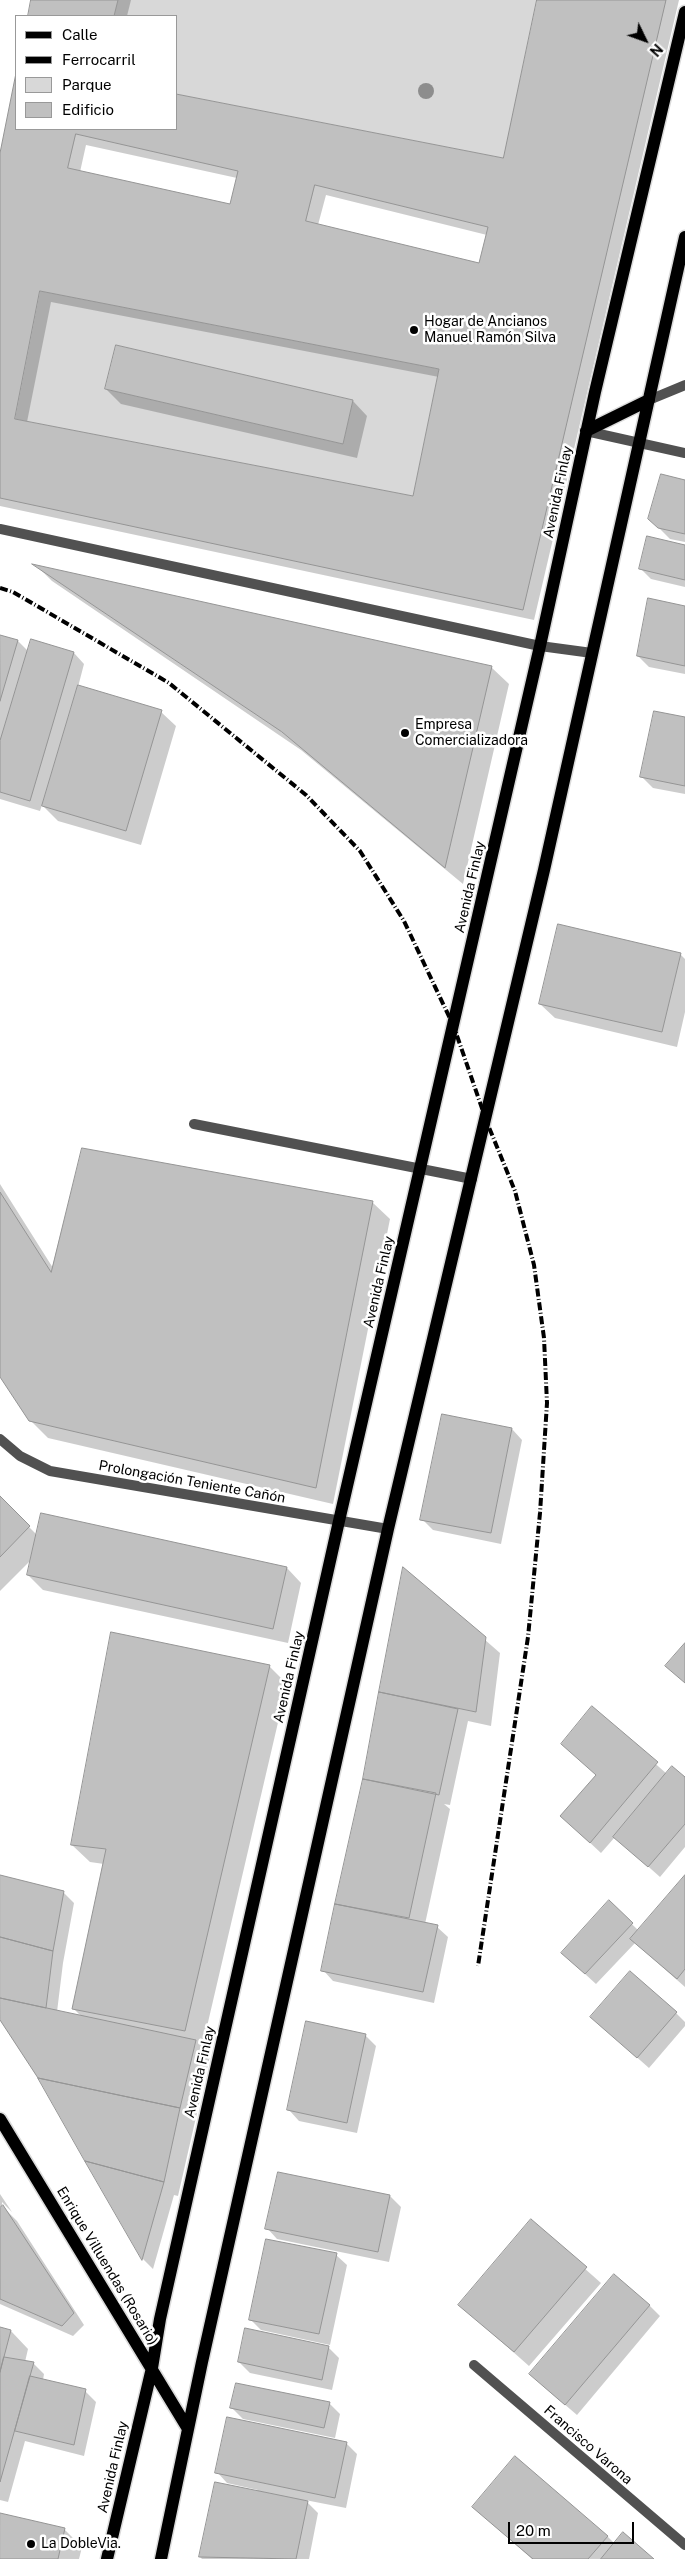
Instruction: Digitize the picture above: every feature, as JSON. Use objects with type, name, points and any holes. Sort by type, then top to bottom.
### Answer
[{"type":"main road","name":"Avenida Finlay","points":[[107,2559],[152,2368],[163,2309],[339,1521],[540,646],[586,431],[685,12]]},
{"type":"main road","points":[[161,2559],[188,2429],[388,1529],[472,1179],[685,237]]},
{"type":"main road","points":[[586,431],[649,400]]},
{"type":"main road","name":"Enrique Villuendas (Rosario)","points":[[0,2119],[188,2429]]},
{"type":"street","points":[[649,400],[685,385]]},
{"type":"street","points":[[586,431],[685,453]]},
{"type":"street","points":[[0,529],[540,646],[592,653]]},
{"type":"street","points":[[194,1124],[472,1179]]},
{"type":"street","name":"Prolongación Teniente Cañón","points":[[0,1439],[20,1456],[50,1471],[388,1529]]},
{"type":"street","name":"Francisco Varona","points":[[474,2365],[685,2545]]},
{"type":"green space","points":[[118,0],[537,0],[503,158],[178,94],[178,15],[114,15]]},
{"type":"green space","points":[[40,291],[439,369],[413,496],[15,419]],"holes":[[[116,345],[353,400],[343,444],[105,389]]]},
{"type":"building","points":[[31,0],[118,0],[114,15],[28,15]]},
{"type":"building","name":"Hogar de Ancianos Manuel Ramón Silva","points":[[537,0],[666,0],[523,610],[0,498],[0,153],[15,78],[15,130],[178,130],[178,94],[503,158]],"holes":[[[76,134],[238,171],[230,204],[68,168]],[[315,185],[488,227],[479,263],[306,221]],[[40,291],[439,369],[413,496],[15,419]]]},
{"type":"building","points":[[116,345],[353,400],[343,444],[105,389]]},
{"type":"building","points":[[661,474],[685,480],[685,534],[658,528],[648,519]]},
{"type":"building","points":[[647,536],[685,545],[685,580],[639,569]]},
{"type":"building","points":[[32,564],[492,666],[445,868],[282,732]]},
{"type":"building","points":[[648,598],[685,606],[685,666],[637,656]]},
{"type":"building","points":[[0,635],[18,640],[0,701]]},
{"type":"building","points":[[31,639],[74,652],[30,801],[0,792],[0,741]]},
{"type":"building","points":[[78,685],[162,710],[126,831],[42,806]]},
{"type":"building","points":[[654,711],[685,717],[685,786],[640,777]]},
{"type":"building","points":[[558,924],[681,953],[662,1032],[539,1004]]},
{"type":"building","points":[[82,1148],[373,1201],[316,1488],[29,1421],[0,1377],[0,1192],[51,1272]]},
{"type":"building","points":[[442,1414],[512,1428],[491,1533],[420,1520]]},
{"type":"building","points":[[0,1496],[30,1526],[0,1557]]},
{"type":"building","points":[[41,1513],[287,1567],[273,1629],[27,1575]]},
{"type":"building","points":[[403,1567],[486,1637],[476,1712],[379,1692]]},
{"type":"building","points":[[111,1632],[270,1665],[185,2031],[72,2009],[106,1849],[71,1845]]},
{"type":"building","points":[[685,1643],[685,1683],[665,1666]]},
{"type":"building","points":[[379,1692],[458,1709],[439,1795],[363,1779]]},
{"type":"building","points":[[592,1706],[658,1762],[590,1843],[560,1816],[596,1775],[561,1744]]},
{"type":"building","points":[[672,1766],[685,1777],[685,1824],[648,1867],[613,1837]]},
{"type":"building","points":[[363,1779],[436,1793],[409,1918],[335,1904]]},
{"type":"building","points":[[0,1875],[64,1891],[53,1951],[0,1937]]},
{"type":"building","points":[[685,1875],[685,1969],[677,1979],[630,1939]]},
{"type":"building","points":[[609,1900],[633,1923],[585,1974],[561,1953]]},
{"type":"building","points":[[335,1904],[438,1925],[423,1992],[321,1971]]},
{"type":"building","points":[[0,1937],[53,1951],[46,2008],[0,1998]]},
{"type":"building","points":[[630,1971],[677,2012],[637,2058],[590,2017]]},
{"type":"building","points":[[0,1998],[196,2040],[180,2108],[38,2078],[0,2020]]},
{"type":"building","points":[[306,2021],[366,2034],[347,2123],[287,2110]]},
{"type":"building","points":[[38,2078],[180,2108],[164,2182],[85,2161]]},
{"type":"building","points":[[85,2161],[164,2182],[142,2260]]},
{"type":"building","points":[[278,2172],[390,2195],[378,2252],[265,2229]]},
{"type":"building","points":[[3,2205],[74,2313],[62,2326],[0,2299],[0,2208]]},
{"type":"building","points":[[531,2219],[587,2267],[514,2352],[458,2305]]},
{"type":"building","points":[[266,2239],[337,2253],[319,2334],[249,2320]]},
{"type":"building","points":[[614,2274],[650,2305],[565,2405],[529,2374]]},
{"type":"building","points":[[0,2327],[11,2330],[0,2372]]},
{"type":"building","points":[[245,2328],[329,2346],[322,2380],[238,2362]]},
{"type":"building","points":[[4,2357],[34,2362],[0,2482],[0,2372]]},
{"type":"building","points":[[30,2376],[86,2389],[74,2445],[15,2431]]},
{"type":"building","points":[[236,2383],[330,2402],[324,2428],[230,2408]]},
{"type":"building","points":[[227,2417],[347,2442],[335,2498],[215,2473]]},
{"type":"building","points":[[515,2456],[608,2536],[588,2559],[533,2559],[472,2507]]},
{"type":"building","points":[[215,2482],[308,2501],[296,2559],[199,2557]]},
{"type":"building","name":"La DobleVia.","points":[[0,2513],[65,2528],[58,2559],[0,2559]]},
{"type":"building","points":[[623,2532],[654,2559],[601,2559]]},
{"type":"railway","points":[[0,588],[13,592],[169,683],[306,795],[360,851],[404,921],[454,1027],[486,1120],[515,1191],[534,1265],[544,1338],[547,1403],[540,1513],[528,1637],[478,1966]]},
{"type":"place","name":"Hogar de Ancianos Manuel Ramón Silva","points":[[414,330]]},
{"type":"place","name":"Empresa Comercializadora","points":[[405,733]]},
{"type":"place","name":"La DobleVia.","points":[[31,2544]]}]
